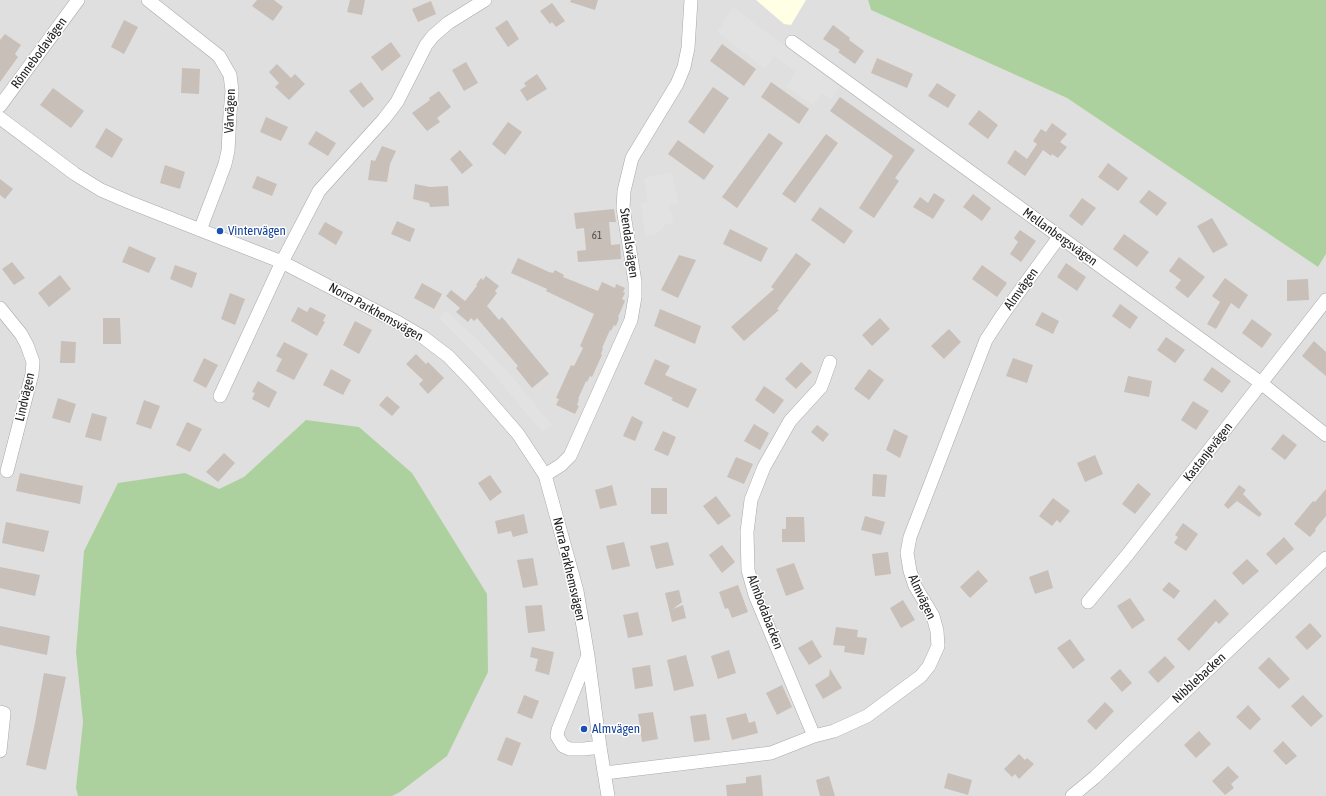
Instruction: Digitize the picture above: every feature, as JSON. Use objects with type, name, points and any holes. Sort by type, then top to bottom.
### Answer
[{"type":"street","name":"Rönnebodavägen","points":[[0,106],[78,0]]},
{"type":"street","name":"Vårvägen","points":[[148,0],[219,56],[230,75],[232,91],[228,151],[223,170],[200,230]]},
{"type":"street","points":[[220,396],[282,262],[319,191],[384,119],[397,102],[426,45],[433,36],[448,23],[484,0]]},
{"type":"street","name":"Stendalsvägen","points":[[545,475],[561,465],[570,456],[631,320],[635,297],[635,282],[623,208],[624,191],[632,158],[677,84],[684,67],[688,48],[690,0]]},
{"type":"street","name":"Mellanbergsvägen","points":[[792,42],[1262,383],[1326,435]]},
{"type":"street","name":"Norra Parkhemsvägen","points":[[0,118],[74,174],[101,190],[282,262],[399,323],[423,337],[448,356],[472,381],[518,434],[545,475],[576,592],[588,656],[608,796]]},
{"type":"street","name":"Almvägen","points":[[605,773],[771,753],[814,736],[834,731],[867,716],[921,676],[930,666],[938,646],[937,631],[933,616],[919,593],[910,571],[907,554],[910,537],[986,340],[1059,236]]},
{"type":"street","name":"Kastanjevägen","points":[[1088,602],[1128,554],[1326,300]]},
{"type":"street","name":"Lindvägen","points":[[0,308],[21,334],[33,362],[32,374],[7,471]]},
{"type":"street","name":"Almbodabacken","points":[[814,736],[755,595],[748,570],[747,532],[751,500],[764,467],[790,421],[821,387],[830,362]]},
{"type":"street","name":"Nibblebacken","points":[[1072,796],[1095,777],[1326,558]]},
{"type":"street","points":[[588,656],[558,730],[557,736],[563,746],[570,749],[600,747]]},
{"type":"street","points":[[0,712],[4,712],[0,751]]},
{"type":"shaded area","points":[[0,0],[868,0],[871,10],[1067,98],[1318,267],[1326,254],[1326,796],[0,796]]},
{"type":"shaded area","points":[[756,0],[806,0],[791,25],[784,24]]},
{"type":"shaded area","points":[[733,7],[840,87],[831,99],[822,93],[814,106],[786,86],[795,72],[774,56],[765,69],[717,32]]},
{"type":"shaded area","points":[[672,172],[678,204],[669,206],[674,223],[665,225],[657,234],[645,236],[641,203],[648,202],[644,178]]},
{"type":"shaded area","points":[[446,311],[476,338],[508,372],[552,425],[542,432],[485,364],[439,318]]},
{"type":"green space","points":[[868,0],[1326,0],[1326,254],[1318,267],[1067,98],[871,10]]},
{"type":"green space","points":[[306,420],[359,427],[412,473],[487,594],[488,672],[447,756],[400,792],[392,796],[78,796],[76,788],[83,722],[76,652],[84,551],[118,483],[185,473],[219,489],[244,477]]},
{"type":"building","points":[[257,0],[274,0],[283,7],[273,21],[252,6]]},
{"type":"building","points":[[350,0],[365,0],[362,15],[347,12]]},
{"type":"building","points":[[571,0],[598,0],[595,10],[570,2]]},
{"type":"building","points":[[431,1],[436,14],[418,22],[412,9]]},
{"type":"building","points":[[552,3],[565,21],[556,27],[552,22],[550,24],[540,11]]},
{"type":"building","points":[[124,20],[138,27],[124,54],[111,47]]},
{"type":"building","points":[[507,20],[519,39],[508,47],[495,28]]},
{"type":"building","points":[[833,25],[850,38],[849,40],[864,51],[855,64],[838,52],[840,50],[823,39]]},
{"type":"building","points":[[5,34],[21,45],[15,54],[18,57],[0,82],[0,40]]},
{"type":"building","points":[[391,42],[401,56],[382,71],[371,57]]},
{"type":"building","points":[[722,44],[756,69],[744,86],[710,61]]},
{"type":"building","points":[[877,58],[913,74],[907,88],[871,73]]},
{"type":"building","points":[[466,62],[478,83],[464,91],[452,70]]},
{"type":"building","points":[[277,64],[291,78],[295,74],[305,84],[289,100],[275,87],[279,83],[269,72]]},
{"type":"building","points":[[182,68],[200,69],[199,94],[181,93]]},
{"type":"building","points":[[537,74],[547,89],[527,101],[520,90],[526,86],[524,83]]},
{"type":"building","points":[[361,82],[374,99],[363,108],[349,91]]},
{"type":"building","points":[[771,82],[809,109],[799,124],[761,97]]},
{"type":"building","points":[[937,83],[956,95],[948,108],[928,96]]},
{"type":"building","points":[[713,87],[729,98],[704,134],[688,122]]},
{"type":"building","points":[[53,88],[84,111],[71,128],[40,105]]},
{"type":"building","points":[[439,91],[451,107],[437,118],[440,122],[427,131],[412,113],[430,100],[429,98]]},
{"type":"building","points":[[840,97],[915,150],[895,178],[899,181],[874,218],[859,208],[893,156],[830,111]]},
{"type":"building","points":[[979,110],[998,125],[988,139],[968,124]]},
{"type":"building","points":[[266,117],[288,127],[281,141],[260,132]]},
{"type":"building","points":[[508,122],[522,132],[505,155],[492,144]]},
{"type":"building","points":[[1052,123],[1067,134],[1060,142],[1067,147],[1058,158],[1052,154],[1051,156],[1043,150],[1025,176],[1007,163],[1015,150],[1027,159],[1037,144],[1033,141],[1041,129],[1046,132]]},
{"type":"building","points":[[106,128],[123,139],[112,158],[95,147]]},
{"type":"building","points":[[316,131],[336,143],[328,156],[308,144]]},
{"type":"building","points":[[769,133],[783,143],[737,208],[722,197]]},
{"type":"building","points":[[826,134],[838,143],[795,203],[782,194]]},
{"type":"building","points":[[678,140],[714,166],[704,180],[668,154]]},
{"type":"building","points":[[382,146],[396,151],[390,164],[387,182],[368,180],[371,160],[375,161]]},
{"type":"building","points":[[460,150],[473,165],[462,174],[450,159]]},
{"type":"building","points":[[1108,163],[1128,178],[1118,191],[1098,177]]},
{"type":"building","points":[[165,165],[185,172],[180,189],[160,183]]},
{"type":"building","points":[[257,176],[277,184],[272,196],[252,188]]},
{"type":"building","points":[[0,179],[13,189],[5,199],[0,195]]},
{"type":"building","points":[[415,184],[430,187],[448,186],[449,206],[430,207],[429,203],[413,199]]},
{"type":"building","points":[[1149,190],[1167,203],[1157,216],[1139,202]]},
{"type":"building","points":[[934,193],[945,200],[933,219],[913,207],[920,197],[928,203]]},
{"type":"building","points":[[973,194],[991,208],[982,221],[963,207]]},
{"type":"building","points":[[1082,198],[1096,208],[1082,226],[1069,216]]},
{"type":"building","points":[[820,207],[853,231],[844,244],[811,220]]},
{"type":"building","points":[[614,209],[616,222],[609,222],[611,245],[620,244],[621,259],[578,262],[577,251],[586,250],[584,228],[576,229],[574,213]]},
{"type":"building","points":[[1212,218],[1228,245],[1213,253],[1197,226]]},
{"type":"building","points":[[397,221],[415,229],[410,242],[391,234]]},
{"type":"building","points":[[325,222],[343,232],[336,245],[318,234]]},
{"type":"building","points":[[730,229],[768,248],[761,262],[723,244]]},
{"type":"building","points":[[1020,230],[1036,241],[1021,262],[1010,254],[1018,242],[1014,238]]},
{"type":"building","points":[[1124,234],[1149,252],[1137,267],[1113,249]]},
{"type":"building","points":[[129,246],[156,258],[149,273],[122,262]]},
{"type":"building","points":[[796,253],[811,264],[777,309],[779,310],[744,341],[731,327],[774,289],[771,287]]},
{"type":"building","points":[[679,255],[696,260],[678,298],[661,290]]},
{"type":"building","points":[[1179,257],[1205,277],[1188,298],[1175,288],[1181,280],[1169,271]]},
{"type":"building","points":[[518,258],[549,272],[553,273],[555,270],[564,275],[563,277],[598,291],[602,282],[615,288],[616,284],[625,288],[623,292],[625,293],[622,299],[625,301],[616,326],[614,325],[611,331],[610,330],[602,348],[602,355],[592,377],[590,376],[587,382],[586,381],[578,399],[577,405],[579,406],[575,414],[556,405],[559,399],[556,398],[571,365],[574,366],[583,348],[580,346],[594,314],[546,291],[547,289],[511,273]]},
{"type":"building","points":[[12,262],[25,278],[14,285],[2,269]]},
{"type":"building","points":[[1066,263],[1086,277],[1077,291],[1057,277]]},
{"type":"building","points":[[175,265],[197,273],[192,288],[170,279]]},
{"type":"building","points":[[982,265],[1007,283],[997,297],[972,279]]},
{"type":"building","points":[[60,275],[71,289],[49,307],[38,293]]},
{"type":"building","points":[[486,276],[499,286],[495,291],[497,293],[487,306],[499,320],[502,317],[549,374],[532,388],[516,368],[518,366],[477,318],[474,321],[471,318],[468,322],[456,312],[460,308],[446,296],[451,290],[465,301],[477,286],[476,285],[481,278],[483,280]]},
{"type":"building","points":[[1225,278],[1248,295],[1239,309],[1231,303],[1216,329],[1207,324],[1220,302],[1212,296]]},
{"type":"building","points":[[1308,279],[1309,300],[1287,301],[1287,280]]},
{"type":"building","points":[[422,283],[442,294],[434,309],[414,298]]},
{"type":"building","points":[[230,293],[245,299],[235,325],[221,319]]},
{"type":"building","points":[[1120,304],[1138,317],[1130,329],[1112,316]]},
{"type":"building","points":[[298,307],[307,312],[310,307],[326,315],[323,321],[325,322],[317,336],[291,321]]},
{"type":"building","points":[[660,309],[701,326],[695,344],[654,326]]},
{"type":"building","points":[[1042,312],[1059,321],[1053,334],[1035,325]]},
{"type":"building","points":[[103,318],[120,318],[121,344],[103,344]]},
{"type":"building","points":[[880,318],[890,329],[872,346],[862,335]]},
{"type":"building","points":[[1252,319],[1272,334],[1262,348],[1242,333]]},
{"type":"building","points":[[355,321],[372,330],[359,354],[343,345]]},
{"type":"building","points":[[949,329],[961,342],[944,359],[931,346]]},
{"type":"building","points":[[1166,337],[1185,350],[1175,363],[1157,350]]},
{"type":"building","points":[[61,341],[76,342],[75,363],[60,363]]},
{"type":"building","points":[[1314,341],[1326,352],[1326,376],[1302,356]]},
{"type":"building","points":[[284,342],[308,354],[294,380],[276,371],[282,359],[276,356]]},
{"type":"building","points":[[416,354],[426,364],[428,362],[444,378],[428,394],[419,384],[423,380],[406,364]]},
{"type":"building","points":[[204,358],[218,365],[206,388],[193,381]]},
{"type":"building","points":[[1013,358],[1033,365],[1027,383],[1006,376]]},
{"type":"building","points":[[655,359],[670,366],[665,375],[697,389],[688,408],[671,400],[673,398],[644,384]]},
{"type":"building","points":[[801,362],[812,372],[796,389],[785,379]]},
{"type":"building","points":[[1212,367],[1231,381],[1222,393],[1203,380]]},
{"type":"building","points":[[331,369],[351,380],[343,395],[323,385]]},
{"type":"building","points":[[869,369],[884,380],[869,400],[854,389]]},
{"type":"building","points":[[1128,376],[1152,381],[1149,397],[1124,392]]},
{"type":"building","points":[[258,381],[277,392],[269,408],[252,399],[255,393],[252,392]]},
{"type":"building","points":[[764,386],[784,400],[774,414],[755,400]]},
{"type":"building","points":[[387,396],[400,407],[392,416],[379,405]]},
{"type":"building","points":[[58,398],[76,404],[70,423],[52,418]]},
{"type":"building","points":[[144,400],[160,406],[151,429],[136,424]]},
{"type":"building","points":[[1193,401],[1209,411],[1196,430],[1181,420]]},
{"type":"building","points":[[92,413],[107,417],[101,441],[85,437]]},
{"type":"building","points":[[632,416],[643,422],[635,441],[623,436]]},
{"type":"building","points":[[187,422],[202,429],[190,452],[176,445]]},
{"type":"building","points":[[754,424],[769,433],[760,450],[744,441]]},
{"type":"building","points":[[817,425],[829,434],[823,442],[811,432]]},
{"type":"building","points":[[894,429],[908,436],[900,458],[886,450]]},
{"type":"building","points":[[663,431],[676,437],[668,456],[654,450]]},
{"type":"building","points":[[1283,434],[1297,445],[1285,460],[1271,449]]},
{"type":"building","points":[[224,453],[235,463],[218,482],[206,472]]},
{"type":"building","points":[[1095,455],[1103,474],[1085,482],[1077,463]]},
{"type":"building","points":[[736,457],[753,464],[744,484],[727,477]]},
{"type":"building","points":[[20,473],[83,486],[80,504],[16,491]]},
{"type":"building","points":[[873,474],[887,475],[885,497],[872,496]]},
{"type":"building","points":[[490,475],[502,492],[490,501],[478,483]]},
{"type":"building","points":[[1138,483],[1151,494],[1135,514],[1122,504]]},
{"type":"building","points":[[612,485],[617,505],[600,509],[595,490]]},
{"type":"building","points":[[1239,485],[1246,490],[1243,494],[1262,514],[1259,517],[1237,501],[1228,509],[1224,505]]},
{"type":"building","points":[[651,488],[667,488],[667,514],[651,514]]},
{"type":"building","points":[[1326,489],[1326,516],[1310,537],[1294,524],[1313,501],[1315,502]]},
{"type":"building","points":[[716,496],[731,516],[718,525],[703,506]]},
{"type":"building","points":[[1053,498],[1070,511],[1060,523],[1057,520],[1052,526],[1039,516]]},
{"type":"building","points":[[524,514],[528,533],[513,537],[511,531],[498,534],[495,521]]},
{"type":"building","points":[[865,516],[885,522],[881,535],[861,530]]},
{"type":"building","points":[[786,517],[804,517],[805,542],[782,542],[782,529],[786,529]]},
{"type":"building","points":[[6,522],[49,531],[44,552],[2,543]]},
{"type":"building","points":[[1183,523],[1198,534],[1186,551],[1174,543],[1178,537],[1175,535]]},
{"type":"building","points":[[1284,537],[1294,549],[1276,565],[1266,554]]},
{"type":"building","points":[[624,542],[630,566],[612,570],[606,546]]},
{"type":"building","points":[[668,542],[674,565],[656,569],[650,546]]},
{"type":"building","points":[[722,545],[735,562],[722,573],[709,555]]},
{"type":"building","points":[[888,552],[891,574],[875,576],[872,554]]},
{"type":"building","points":[[533,558],[538,585],[523,588],[517,560]]},
{"type":"building","points":[[1247,559],[1259,571],[1243,585],[1232,573]]},
{"type":"building","points":[[794,563],[804,589],[786,596],[776,569]]},
{"type":"building","points":[[0,567],[40,575],[35,596],[0,588]]},
{"type":"building","points":[[978,570],[988,581],[970,598],[960,587]]},
{"type":"building","points":[[1048,570],[1053,588],[1035,594],[1029,577]]},
{"type":"building","points":[[1169,582],[1180,591],[1174,599],[1162,590]]},
{"type":"building","points":[[738,585],[748,612],[732,618],[728,608],[725,609],[719,592]]},
{"type":"building","points":[[679,590],[682,602],[673,609],[683,605],[686,618],[672,622],[665,593]]},
{"type":"building","points":[[1130,598],[1145,620],[1132,629],[1117,606]]},
{"type":"building","points":[[1215,599],[1229,614],[1219,624],[1216,621],[1189,651],[1177,639]]},
{"type":"building","points":[[903,600],[915,620],[901,628],[890,608]]},
{"type":"building","points":[[542,605],[545,631],[528,633],[525,606]]},
{"type":"building","points":[[638,612],[643,635],[628,638],[623,615]]},
{"type":"building","points":[[1310,623],[1322,636],[1307,650],[1295,637]]},
{"type":"building","points":[[0,626],[50,636],[47,655],[0,645]]},
{"type":"building","points":[[836,627],[858,630],[857,637],[867,638],[864,655],[844,652],[845,646],[833,645]]},
{"type":"building","points":[[1070,639],[1085,660],[1073,669],[1057,648]]},
{"type":"building","points":[[812,640],[822,657],[809,665],[798,648]]},
{"type":"building","points":[[532,647],[554,652],[549,675],[535,671],[538,659],[530,657]]},
{"type":"building","points":[[729,650],[736,673],[718,679],[711,656]]},
{"type":"building","points":[[686,655],[694,686],[674,691],[667,660]]},
{"type":"building","points":[[1165,656],[1175,667],[1158,683],[1148,672]]},
{"type":"building","points":[[1269,657],[1290,679],[1279,689],[1258,668]]},
{"type":"building","points":[[650,665],[653,686],[635,689],[632,668]]},
{"type":"building","points":[[830,669],[842,688],[823,699],[815,685],[829,676]]},
{"type":"building","points":[[1120,669],[1132,683],[1122,692],[1110,678]]},
{"type":"building","points":[[44,673],[66,677],[46,770],[26,765]]},
{"type":"building","points":[[782,685],[792,707],[777,715],[766,693]]},
{"type":"building","points":[[524,695],[539,701],[532,719],[517,713]]},
{"type":"building","points":[[1303,695],[1323,716],[1311,727],[1291,706]]},
{"type":"building","points":[[1105,702],[1114,711],[1096,730],[1087,721]]},
{"type":"building","points":[[1248,705],[1261,719],[1250,730],[1236,717]]},
{"type":"building","points":[[653,712],[658,739],[642,742],[638,714]]},
{"type":"building","points":[[746,713],[749,723],[755,721],[758,733],[732,740],[726,718]]},
{"type":"building","points":[[706,714],[710,740],[694,742],[690,716]]},
{"type":"building","points":[[1199,731],[1211,744],[1196,758],[1184,745]]},
{"type":"building","points":[[506,737],[521,743],[512,766],[497,760]]},
{"type":"building","points":[[1283,741],[1297,756],[1286,765],[1273,751]]},
{"type":"building","points":[[1019,754],[1025,760],[1027,758],[1034,764],[1019,779],[1015,774],[1012,777],[1004,769]]},
{"type":"building","points":[[1228,766],[1239,777],[1231,784],[1234,788],[1225,795],[1212,781]]},
{"type":"building","points":[[948,773],[972,780],[968,795],[944,788]]},
{"type":"building","points":[[761,775],[763,796],[727,796],[726,785],[746,783],[746,777]]},
{"type":"building","points":[[829,776],[835,796],[820,796],[816,780]]},
{"type":"place","name":"Vintervägen","points":[[220,231]]},
{"type":"place","name":"Almvägen","points":[[584,729]]}]
